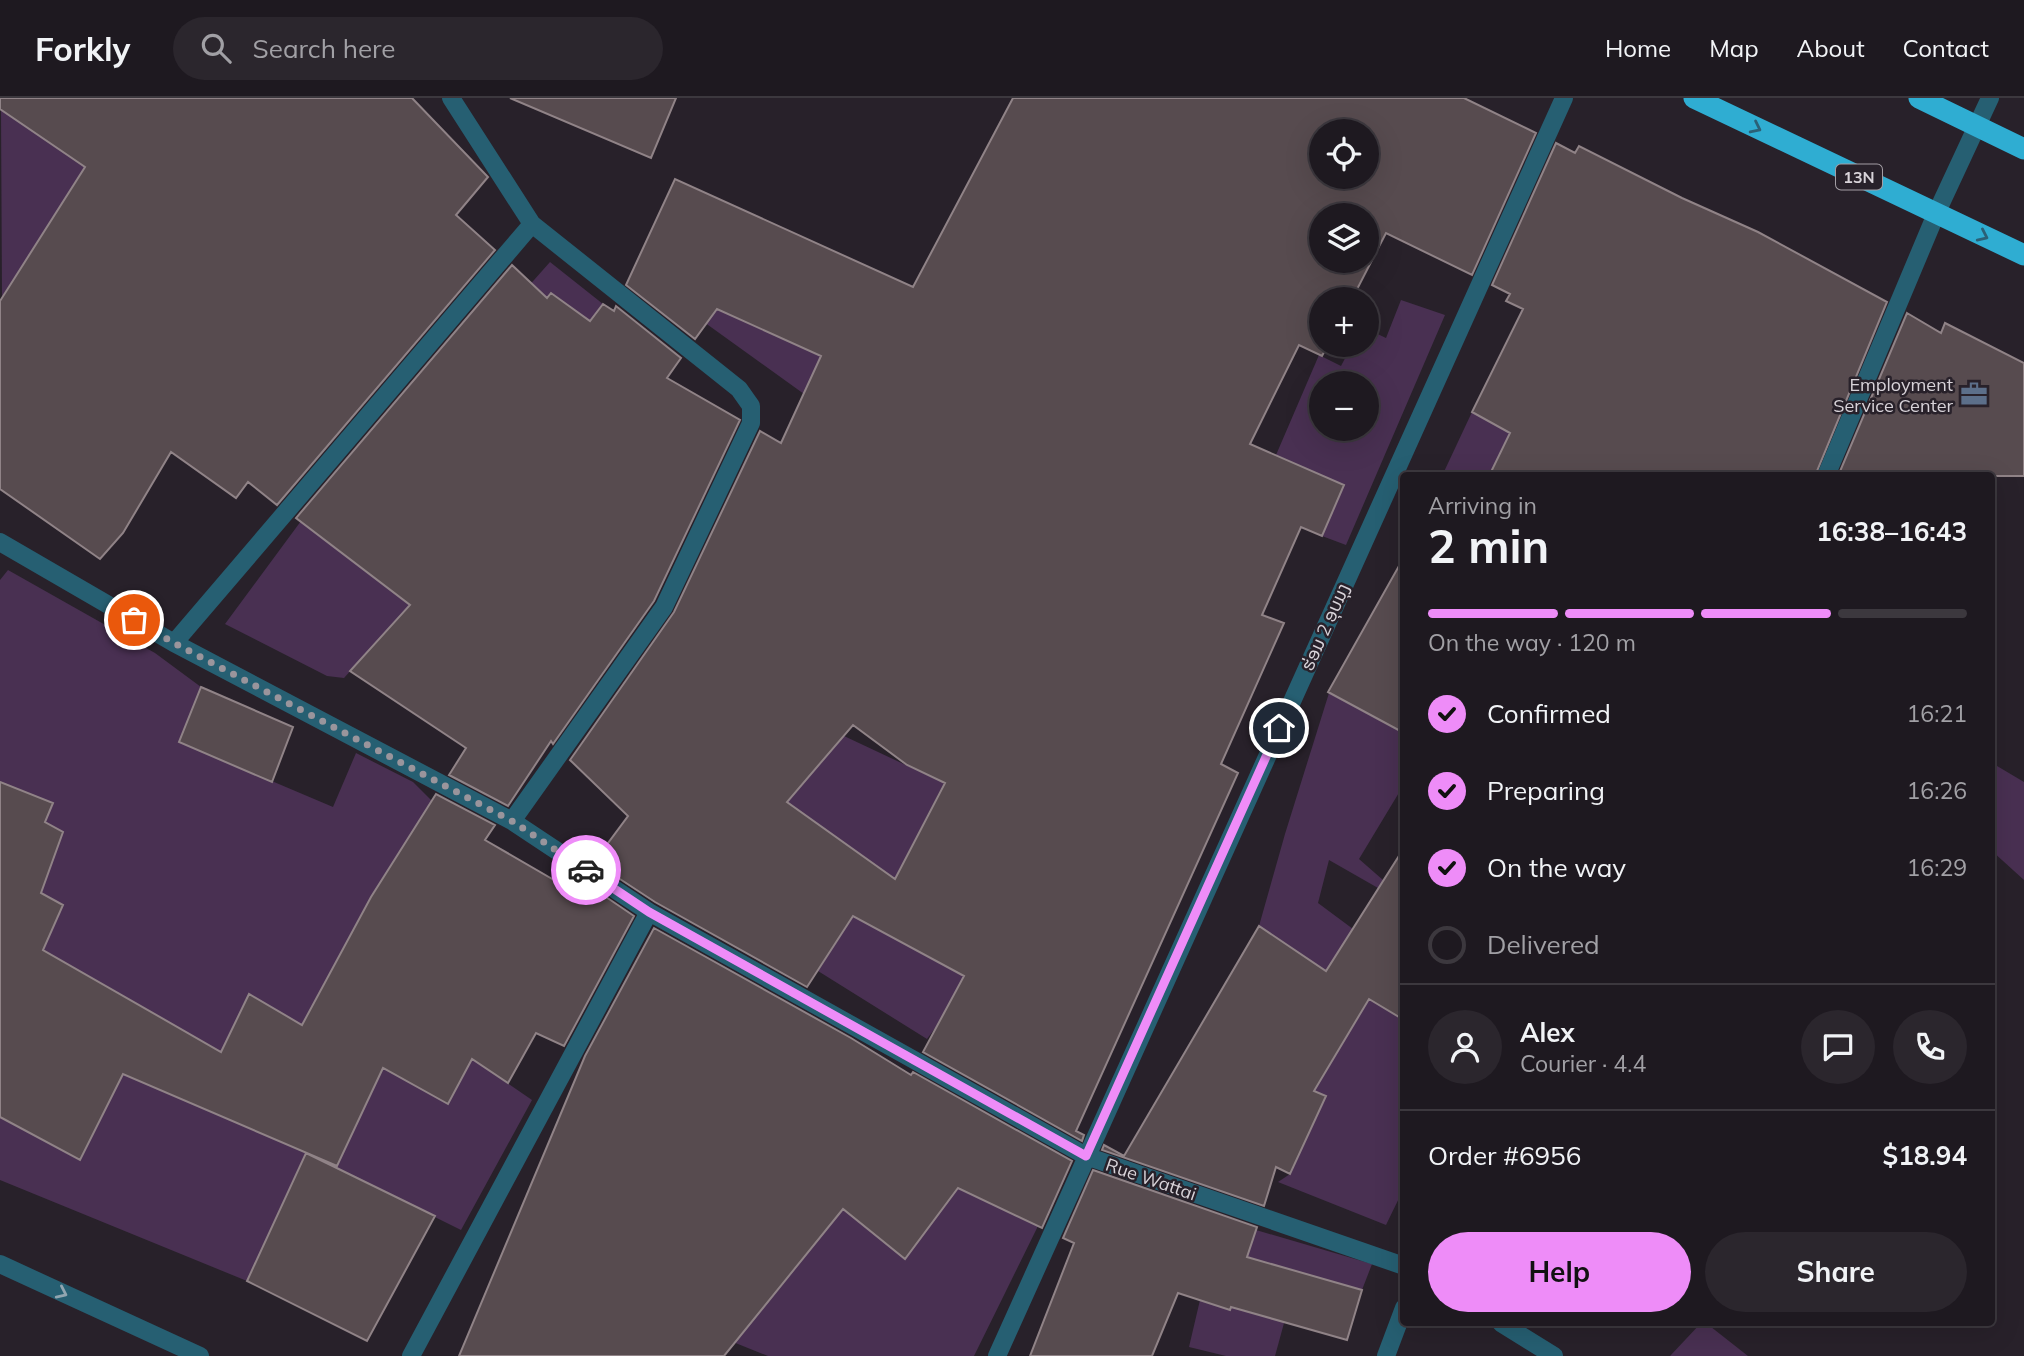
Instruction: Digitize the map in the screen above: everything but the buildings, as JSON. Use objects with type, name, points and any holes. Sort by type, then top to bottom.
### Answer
[{"type":"highway","name":"13N","points":[[1694,98],[2024,255]]},
{"type":"highway","points":[[1919,98],[2024,149]]},
{"type":"street","points":[[451,98],[532,224],[739,390],[751,406],[751,423],[664,607],[512,821]]},
{"type":"street","name":"ຮ່ອມ 2 ອຸບມຸງ","points":[[997,1356],[1564,98]]},
{"type":"street","points":[[1828,472],[1936,214],[1990,98]]},
{"type":"street","points":[[174,643],[532,224]]},
{"type":"street","name":"Rue Wattai","points":[[2,546],[174,643],[512,821],[649,912],[1086,1156],[1400,1265]]},
{"type":"street","points":[[411,1356],[649,912]]},
{"type":"street","points":[[0,1264],[200,1356]]},
{"type":"street","points":[[1387,1356],[1400,1319]]},
{"type":"street","points":[[1506,1326],[1554,1356]]},
{"type":"shaded area","points":[[1,110],[105,180],[70,191],[2,297]]},
{"type":"shaded area","points":[[550,262],[603,304],[590,321],[551,293],[480,388],[453,371]]},
{"type":"shaded area","points":[[633,271],[854,371],[807,388],[804,394]]},
{"type":"shaded area","points":[[1401,300],[1445,315],[1346,545],[1322,536],[1344,485],[1276,455],[1309,378],[1309,441],[1379,441],[1379,371],[1312,371],[1318,357],[1341,366],[1346,357],[1379,357],[1379,335],[1386,338]]},
{"type":"shaded area","points":[[1472,412],[1534,446],[1491,472],[1444,472]]},
{"type":"shaded area","points":[[301,521],[410,605],[344,678],[327,676],[225,624]]},
{"type":"shaded area","points":[[8,570],[155,653],[201,687],[180,742],[333,807],[356,753],[413,782],[432,801],[472,1059],[532,1100],[461,1230],[336,1168],[381,1072],[249,994],[195,1105],[306,1152],[247,1281],[0,1180],[0,1049],[9,1121],[79,1160],[157,1015],[43,950],[63,905],[41,893],[63,832],[45,822],[53,803],[0,782],[0,580]]},
{"type":"shaded area","points":[[1329,693],[1400,731],[1400,791],[1359,859],[1383,880],[1378,888],[1329,860],[1318,903],[1353,929],[1346,984],[1259,926]]},
{"type":"shaded area","points":[[844,736],[944,783],[895,878],[868,923],[964,976],[939,1023],[927,1039],[818,971],[883,870],[786,802]]},
{"type":"shaded area","points":[[1995,765],[2024,782],[2024,880],[1995,854]]},
{"type":"shaded area","points":[[1369,998],[1400,1018],[1400,1196],[1386,1225],[1278,1182],[1290,1174],[1326,1097],[1314,1091]]},
{"type":"shaded area","points":[[958,1188],[1038,1226],[974,1356],[768,1356],[733,1342],[843,1209],[904,1258]]},
{"type":"shaded area","points":[[1256,1230],[1372,1264],[1362,1290],[1298,1272],[1275,1356],[1226,1356],[1189,1347],[1200,1300],[1230,1310]]},
{"type":"shaded area","points":[[1698,1326],[1710,1326],[1748,1356],[1670,1356]]},
{"type":"way so far","points":[[134,620],[512,821],[586,870]]},
{"type":"place","name":"Employment Service Center","points":[[1974,394]]},
{"type":"route","points":[[586,870],[649,912],[1086,1156],[1279,728]]}]
